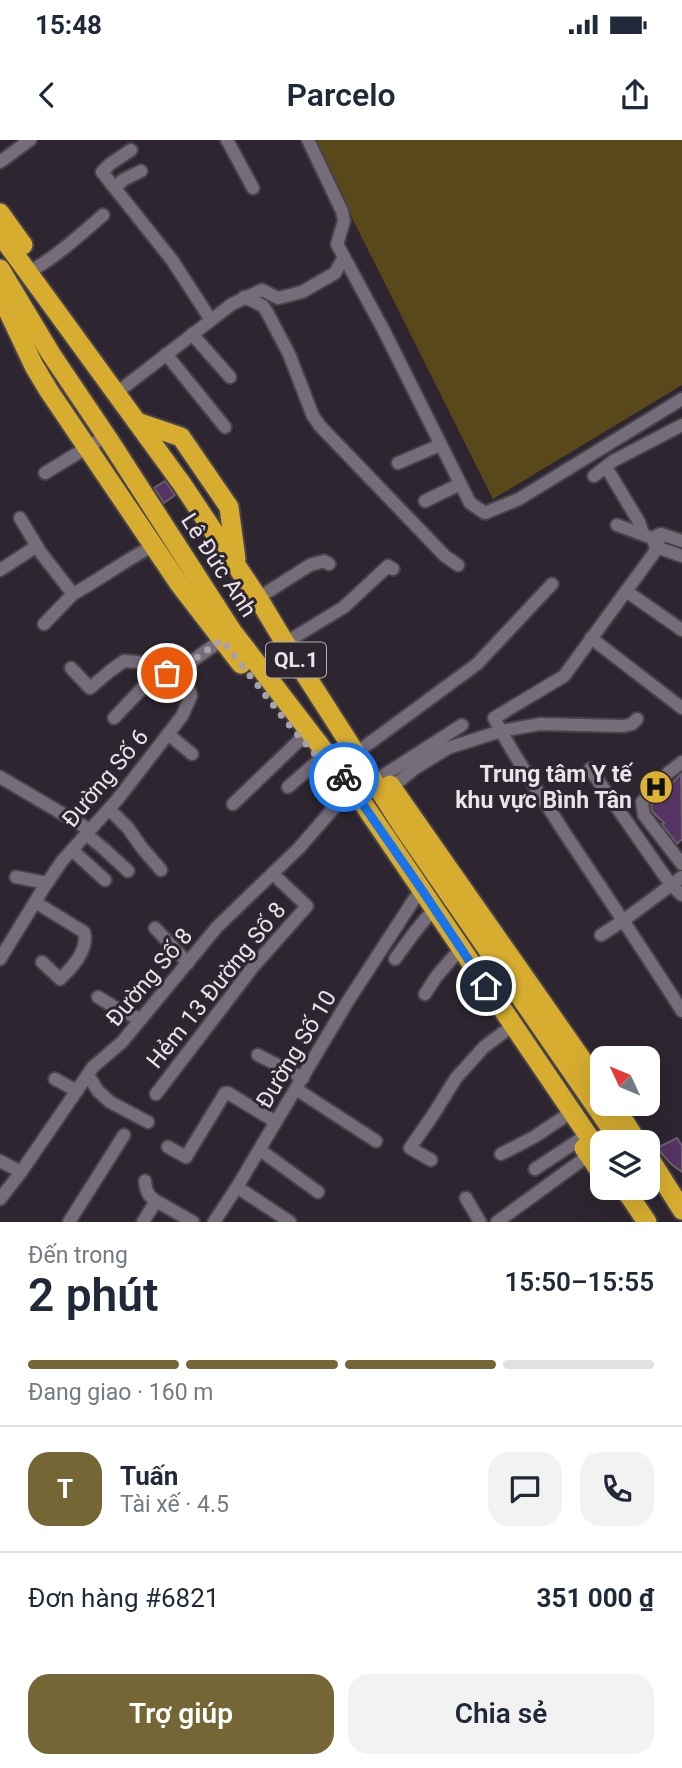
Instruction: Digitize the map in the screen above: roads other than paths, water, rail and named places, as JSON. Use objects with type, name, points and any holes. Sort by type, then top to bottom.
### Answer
[{"type":"highway","name":"Lê Đức Anh","points":[[0,214],[26,248],[26,271]]},
{"type":"highway","name":"Lê Đức Anh","points":[[0,234],[182,484],[258,598],[403,827],[549,1024],[590,1074]]},
{"type":"highway","name":"Lê Đức Anh","points":[[0,269],[51,354],[106,436],[227,636]]},
{"type":"highway","name":"Lê Đức Anh","points":[[0,294],[34,366],[153,546],[180,585],[227,636],[349,790],[590,1150]]},
{"type":"highway","name":"QL.1","points":[[356,752],[388,781]]},
{"type":"highway","name":"Lê Đức Anh","points":[[388,781],[549,1024],[613,1130]]},
{"type":"highway","name":"Lê Đức Anh","points":[[349,790],[427,917],[504,1032],[590,1150]]},
{"type":"highway","points":[[660,1175],[682,1210]]},
{"type":"highway","points":[[660,1197],[677,1222]]},
{"type":"highway","points":[[619,1200],[634,1222]]},
{"type":"highway","points":[[632,1200],[647,1222]]},
{"type":"street","points":[[0,162],[30,140]]},
{"type":"street","points":[[227,140],[253,188]]},
{"type":"street","points":[[308,140],[342,211],[344,221],[337,244],[383,328],[470,503],[485,513],[519,499],[682,399]]},
{"type":"street","points":[[131,150],[102,172],[172,260],[211,320]]},
{"type":"street","points":[[115,188],[123,180],[141,171]]},
{"type":"street","points":[[26,271],[41,265],[103,215]]},
{"type":"street","points":[[115,394],[244,297],[262,290],[278,298],[302,292],[334,273],[344,257]]},
{"type":"street","points":[[244,297],[262,306],[267,312],[289,354],[313,416],[320,426],[445,556],[458,565]]},
{"type":"street","points":[[192,334],[230,377]]},
{"type":"street","points":[[166,355],[225,427]]},
{"type":"street","points":[[594,475],[626,454],[682,425]]},
{"type":"street","points":[[45,474],[106,436]]},
{"type":"street","points":[[398,463],[440,445]]},
{"type":"street","points":[[606,467],[639,522],[653,538],[654,553],[564,676],[494,718],[581,857],[680,1003]]},
{"type":"street","points":[[425,501],[460,484]]},
{"type":"street","points":[[20,518],[73,594]]},
{"type":"street","points":[[617,525],[653,538],[682,556]]},
{"type":"street","points":[[653,538],[682,541]]},
{"type":"street","points":[[0,570],[37,546]]},
{"type":"street","points":[[44,624],[73,594],[153,546]]},
{"type":"street","points":[[258,598],[310,565],[324,561],[329,564]]},
{"type":"street","points":[[285,643],[344,607],[388,566],[393,569]]},
{"type":"street","points":[[356,752],[477,664],[552,584]]},
{"type":"street","points":[[626,591],[682,630]]},
{"type":"street","points":[[71,668],[90,688],[124,662],[138,662],[167,673],[184,673],[192,661],[227,636]]},
{"type":"street","points":[[592,638],[682,708]]},
{"type":"street","points":[[114,718],[150,680],[155,669]]},
{"type":"street","name":"Đường Số 6","points":[[0,959],[47,883],[182,716],[191,696],[184,673]]},
{"type":"street","points":[[388,781],[449,748],[501,733],[540,724],[624,726],[637,719]]},
{"type":"street","points":[[388,781],[462,725]]},
{"type":"street","points":[[168,734],[192,754]]},
{"type":"street","points":[[233,804],[305,735]]},
{"type":"street","points":[[288,787],[323,757]]},
{"type":"street","points":[[681,859],[644,815],[642,802],[668,773],[682,762]]},
{"type":"street","points":[[590,769],[677,881],[682,895]]},
{"type":"street","points":[[0,777],[88,832],[128,871]]},
{"type":"street","name":"Đường Số 8","points":[[0,1199],[93,1067],[122,1042],[217,927],[299,848],[349,790]]},
{"type":"street","points":[[109,809],[128,828],[161,870]]},
{"type":"street","points":[[72,850],[105,880]]},
{"type":"street","name":"Hẻm 13 Đường Số 8","points":[[156,1094],[253,967],[307,906],[273,874]]},
{"type":"street","points":[[16,877],[47,883]]},
{"type":"street","points":[[601,935],[677,881]]},
{"type":"street","name":"Đường Số 10","points":[[214,1222],[348,1001],[415,898]]},
{"type":"street","points":[[35,902],[84,932],[86,938],[78,956],[60,979],[41,962]]},
{"type":"street","points":[[395,959],[427,917]]},
{"type":"street","points":[[155,928],[188,963]]},
{"type":"street","points":[[425,994],[454,957]]},
{"type":"street","points":[[98,997],[141,1019]]},
{"type":"street","points":[[431,1160],[410,1148],[456,1078],[484,1047],[504,1032]]},
{"type":"street","points":[[258,1055],[376,1141]]},
{"type":"street","points":[[88,1075],[98,1091],[110,1102],[148,1122]]},
{"type":"street","points":[[55,1079],[77,1091]]},
{"type":"street","points":[[168,1147],[186,1157],[225,1093],[276,1122]]},
{"type":"street","points":[[501,1154],[534,1138],[564,1117]]},
{"type":"street","points":[[69,1222],[124,1135]]},
{"type":"street","points":[[260,1150],[318,1192]]},
{"type":"street","points":[[535,1169],[590,1150]]},
{"type":"street","points":[[497,1222],[590,1150]]},
{"type":"street","points":[[0,1161],[21,1172]]},
{"type":"street","points":[[145,1181],[150,1198],[179,1219],[193,1222]]},
{"type":"street","points":[[237,1187],[290,1222]]},
{"type":"street","points":[[466,1198],[480,1222]]},
{"type":"street","points":[[143,1222],[156,1201]]},
{"type":"place","name":"Trung tâm Y tế khu vực Bình Tân","points":[[656,787]]}]
